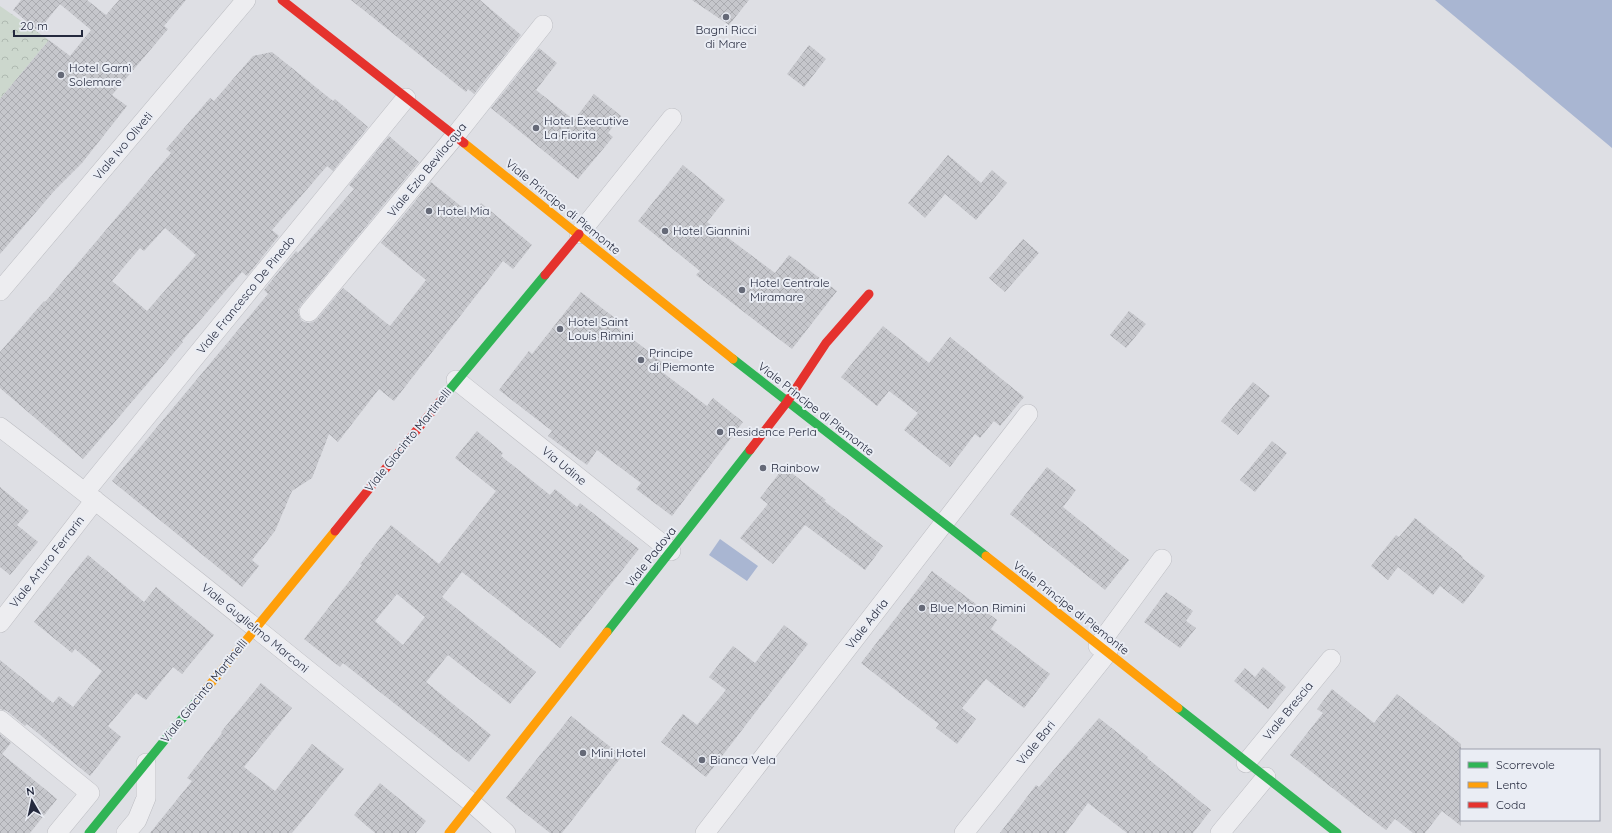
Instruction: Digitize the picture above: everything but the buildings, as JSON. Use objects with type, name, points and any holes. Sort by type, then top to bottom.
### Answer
[{"type":"street","name":"Viale Ivo Oliveti","points":[[0,291],[246,0]]},
{"type":"street","name":"Viale Principe di Piemonte","points":[[282,0],[579,234],[787,402],[1337,833]]},
{"type":"street","name":"Viale Ezio Bevilacqua","points":[[309,312],[455,136],[543,25]]},
{"type":"street","name":"Viale Francesco De Pinedo","points":[[90,496],[406,98]]},
{"type":"street","name":"Viale Giacinto Martinelli","points":[[89,833],[456,380],[579,234],[672,118]]},
{"type":"street","name":"Viale Padova","points":[[449,833],[671,552],[787,402],[826,344],[869,294]]},
{"type":"street","name":"Via Udine","points":[[456,380],[671,552]]},
{"type":"street","name":"Viale Adria","points":[[704,833],[1028,414]]},
{"type":"street","name":"Viale Guglielmo Marconi","points":[[0,427],[90,496],[256,628],[472,803],[506,833]]},
{"type":"street","name":"Viale Arturo Ferrarin","points":[[0,623],[90,496]]},
{"type":"street","name":"Viale Bari","points":[[964,833],[1103,649],[1162,559]]},
{"type":"street","name":"Viale Brescia","points":[[1246,762],[1331,659]]},
{"type":"street","points":[[0,720],[90,793],[57,833]]},
{"type":"street","points":[[126,833],[137,820],[146,798],[146,763]]},
{"type":"street","points":[[1220,833],[1266,777]]},
{"type":"green space","points":[[0,6],[49,40],[0,99]]},
{"type":"water","points":[[1435,0],[1612,0],[1612,148]]},
{"type":"water","points":[[720,539],[758,566],[747,581],[709,555]]},
{"type":"traffic: fast","points":[[446,394],[545,275]]},
{"type":"traffic: fast","points":[[733,359],[986,556]]},
{"type":"traffic: fast","points":[[607,632],[750,450]]},
{"type":"traffic: fast","points":[[89,833],[199,698]]},
{"type":"traffic: fast","points":[[1178,708],[1337,833]]},
{"type":"traffic: slow","points":[[464,143],[733,359]]},
{"type":"traffic: slow","points":[[199,698],[335,531]]},
{"type":"traffic: slow","points":[[986,556],[1178,708]]},
{"type":"traffic: slow","points":[[449,833],[607,632]]},
{"type":"traffic: jam","points":[[282,0],[464,143]]},
{"type":"traffic: jam","points":[[545,275],[579,234]]},
{"type":"traffic: jam","points":[[750,450],[787,402],[826,343],[869,294]]},
{"type":"traffic: jam","points":[[335,531],[446,394]]},
{"type":"place","name":"Bagni Ricci di Mare","points":[[726,17]]},
{"type":"place","name":"Hotel Garnì Solemare","points":[[61,75]]},
{"type":"place","name":"Hotel Executive La Fiorita","points":[[536,128]]},
{"type":"place","name":"Hotel Mia","points":[[429,211]]},
{"type":"place","name":"Hotel Giannini","points":[[665,231]]},
{"type":"place","name":"Hotel Centrale Miramare","points":[[742,290]]},
{"type":"place","name":"Hotel Saint Louis Rimini","points":[[560,329]]},
{"type":"place","name":"Principe di Piemonte","points":[[641,360]]},
{"type":"place","name":"Residence Perla","points":[[720,432]]},
{"type":"place","name":"Rainbow","points":[[763,468]]},
{"type":"place","name":"Blue Moon Rimini","points":[[922,608]]},
{"type":"place","name":"Mini Hotel","points":[[583,753]]},
{"type":"place","name":"Bianca Vela","points":[[702,760]]}]
